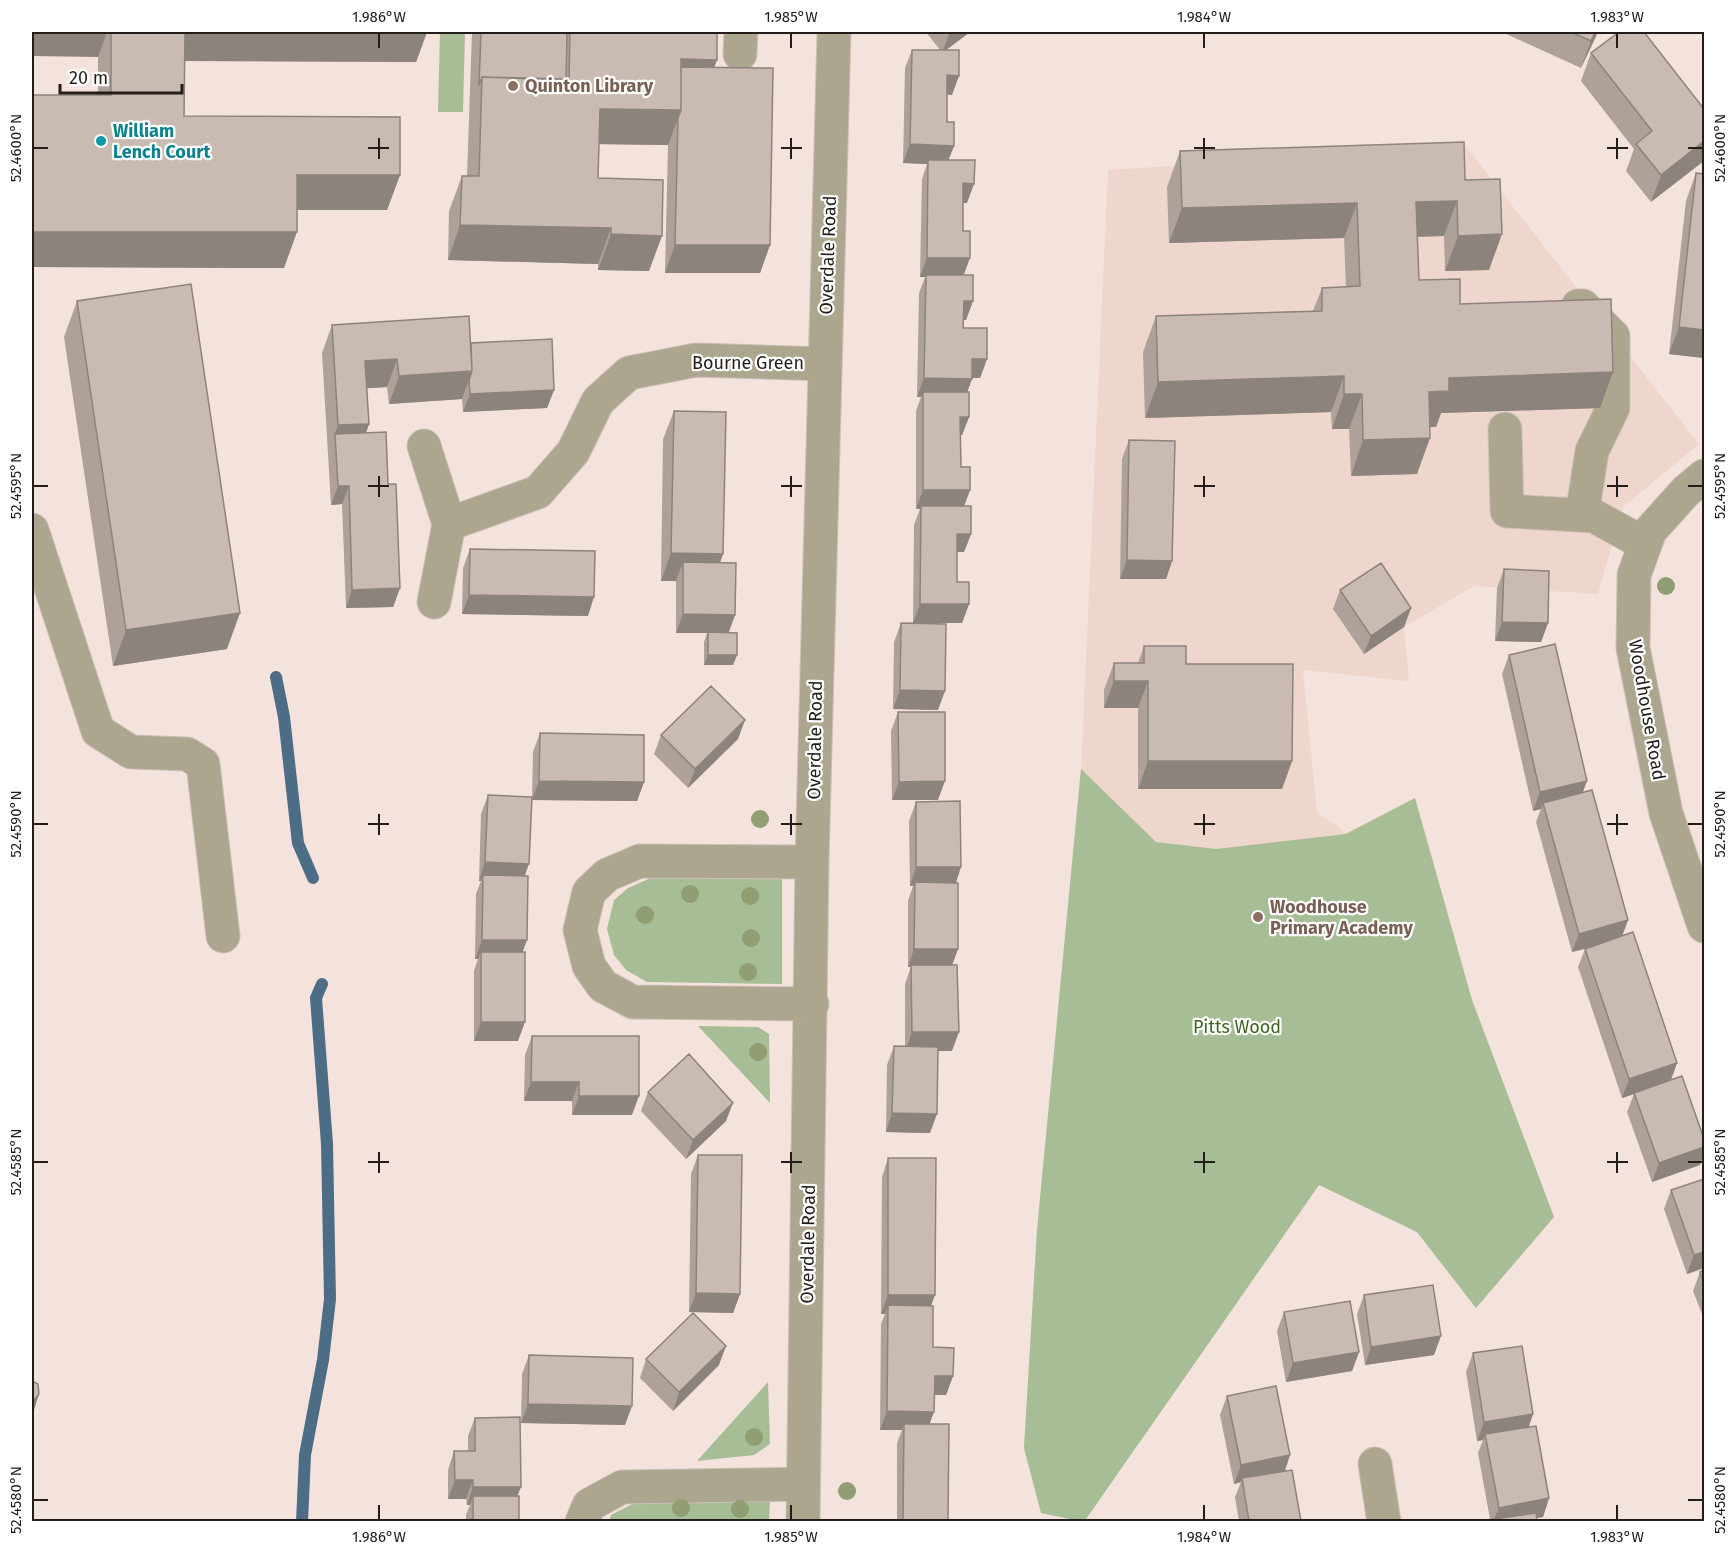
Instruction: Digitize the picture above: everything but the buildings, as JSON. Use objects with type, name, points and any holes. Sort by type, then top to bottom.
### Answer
[{"type":"street","name":"Overdale Road","points":[[803,1521],[812,1004],[812,862],[834,32]]},
{"type":"street","points":[[1550,306],[1583,306],[1613,336],[1613,408],[1592,451],[1582,515]]},
{"type":"street","name":"Bourne Green","points":[[449,524],[538,492],[573,452],[598,401],[629,373],[696,360],[825,364]]},
{"type":"street","points":[[1504,429],[1507,511],[1594,516],[1645,544]]},
{"type":"street","points":[[424,446],[449,524],[434,602]]},
{"type":"street","name":"Woodhouse Road","points":[[1704,476],[1686,491],[1650,531],[1634,575],[1633,648],[1666,813],[1704,926]]},
{"type":"street","points":[[32,530],[98,731],[131,752],[188,754],[203,764],[223,936]]},
{"type":"street","points":[[812,862],[640,861],[607,875],[589,892],[580,930],[589,966],[603,986],[633,1002],[812,1004]]},
{"type":"street","points":[[1375,1464],[1384,1521]]},
{"type":"street","points":[[582,1521],[589,1505],[622,1487],[803,1484]]},
{"type":"shaded area","name":"Woodhouse Primary Academy","points":[[1467,148],[1699,444],[1623,507],[1598,594],[1474,586],[1404,627],[1409,681],[1303,670],[1317,812],[1346,833],[1415,798],[1472,1000],[1554,1217],[1476,1308],[1417,1232],[1319,1185],[1084,1521],[1041,1513],[1024,1448],[1037,1230],[1081,769],[1108,170]]},
{"type":"green space","points":[[440,32],[465,32],[463,112],[438,112]]},
{"type":"green space","name":"Pitts Wood","points":[[1081,769],[1156,842],[1216,849],[1346,834],[1415,798],[1472,1000],[1554,1217],[1476,1308],[1417,1232],[1319,1185],[1084,1522],[1041,1513],[1024,1448],[1037,1230]]},
{"type":"green space","points":[[653,877],[782,877],[782,984],[647,982],[626,970],[614,955],[607,929],[614,900],[628,888]]},
{"type":"green space","points":[[698,1026],[758,1027],[769,1034],[770,1103]]},
{"type":"green space","points":[[768,1382],[770,1444],[754,1455],[697,1461]]},
{"type":"green space","points":[[770,1500],[769,1521],[609,1522],[611,1515],[636,1502]]},
{"type":"waterway","points":[[276,677],[284,717],[298,843],[313,878]]},
{"type":"waterway","points":[[302,1522],[305,1455],[323,1360],[330,1299],[327,1144],[316,998],[322,984]]},
{"type":"place","name":"Quinton Library","points":[[513,86]]},
{"type":"place","name":"William Lench Court","points":[[101,141]]},
{"type":"place","name":"Woodhouse Primary Academy","points":[[1258,917]]}]
